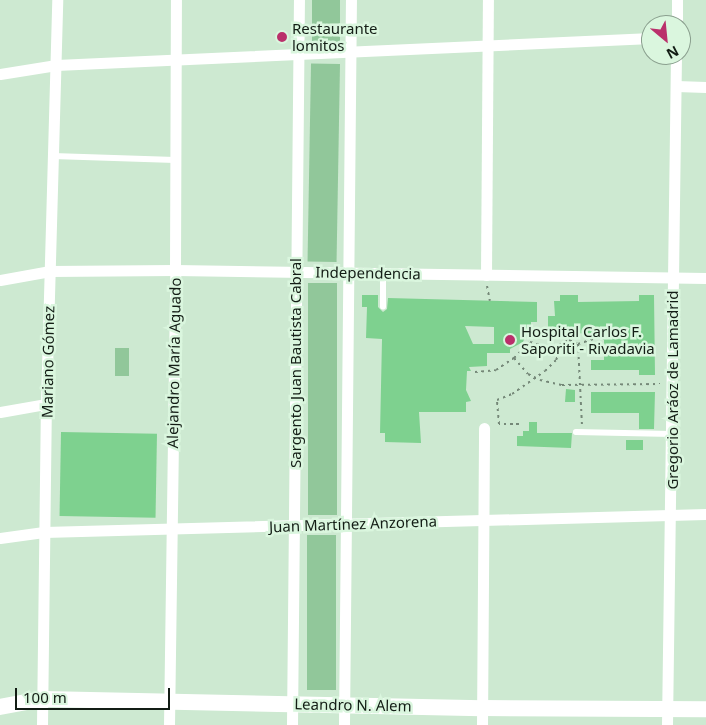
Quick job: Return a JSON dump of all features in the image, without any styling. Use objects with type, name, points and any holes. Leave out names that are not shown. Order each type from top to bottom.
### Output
[{"type":"street","name":"Mariano Gómez","points":[[42,725],[46,404],[57,0]]},
{"type":"street","name":"Alejandro María Aguado","points":[[169,725],[175,270],[176,0]]},
{"type":"street","name":"Sargento Juan Bautista Cabral","points":[[292,725],[299,0]]},
{"type":"street","points":[[344,725],[351,0]]},
{"type":"street","points":[[486,276],[488,0]]},
{"type":"street","points":[[677,0],[677,15]]},
{"type":"street","points":[[0,74],[56,65],[641,38]]},
{"type":"street","name":"Gregorio Aráoz de Lamadrid","points":[[668,717],[672,514],[676,65]]},
{"type":"street","points":[[676,86],[706,87]]},
{"type":"street","name":"Independencia","points":[[0,280],[50,271],[175,270],[706,278]]},
{"type":"street","points":[[0,412],[46,404]]},
{"type":"street","points":[[482,725],[484,428]]},
{"type":"street","name":"Juan Martínez Anzorena","points":[[0,538],[44,532],[706,514]]},
{"type":"street","name":"Leandro N. Alem","points":[[0,707],[43,699],[345,704],[482,708],[668,717],[706,709]]},
{"type":"lane","points":[[53,156],[175,160]]},
{"type":"lane","points":[[383,274],[383,307]]},
{"type":"lane","points":[[576,432],[672,434]]},
{"type":"path","points":[[486,276],[490,301]]},
{"type":"path","points":[[475,372],[496,370],[514,358],[530,342],[546,348],[553,348],[569,340],[578,344],[593,340]]},
{"type":"path","points":[[519,424],[499,424],[497,400],[512,394],[536,378],[556,360],[563,344]]},
{"type":"path","points":[[578,344],[583,432]]},
{"type":"path","points":[[514,358],[528,374],[562,385],[673,384]]},
{"type":"green space","points":[[312,0],[340,0],[340,44],[312,44]]},
{"type":"green space","points":[[311,63],[340,64],[337,262],[308,261]]},
{"type":"green space","points":[[308,283],[337,283],[337,515],[308,515]]},
{"type":"green space","points":[[115,348],[129,348],[129,376],[115,376]]},
{"type":"green space","points":[[307,535],[336,535],[336,690],[307,690]]},
{"type":"building","points":[[362,295],[378,295],[378,307],[383,312],[387,309],[388,298],[537,302],[537,322],[531,322],[531,332],[527,332],[523,342],[510,349],[510,353],[487,353],[487,366],[469,367],[471,371],[467,371],[466,390],[471,401],[466,402],[466,412],[419,412],[421,443],[385,442],[385,433],[380,433],[382,339],[366,338],[367,307],[362,307]],"holes":[[[465,326],[494,327],[494,344],[473,344]]]},
{"type":"building","points":[[560,295],[578,295],[578,302],[639,301],[639,295],[654,295],[655,375],[639,375],[639,370],[591,370],[591,360],[604,360],[604,340],[593,334],[574,333],[559,338],[558,333],[548,333],[548,316],[555,316],[554,301],[560,301]]},
{"type":"building","points":[[566,389],[575,390],[575,402],[565,402]]},
{"type":"building","points":[[591,392],[655,392],[654,429],[639,429],[639,413],[591,413]]},
{"type":"building","points":[[529,422],[537,422],[537,433],[572,433],[571,448],[517,446],[517,436],[523,436],[523,431],[529,431]]},
{"type":"building","points":[[61,432],[157,434],[156,518],[60,516]]},
{"type":"building","points":[[626,440],[643,440],[643,450],[626,450]]},
{"type":"place","name":"Restaurante lomitos","points":[[282,37]]},
{"type":"place","name":"Hospital Carlos F. Saporiti - Rivadavia","points":[[510,340]]}]
